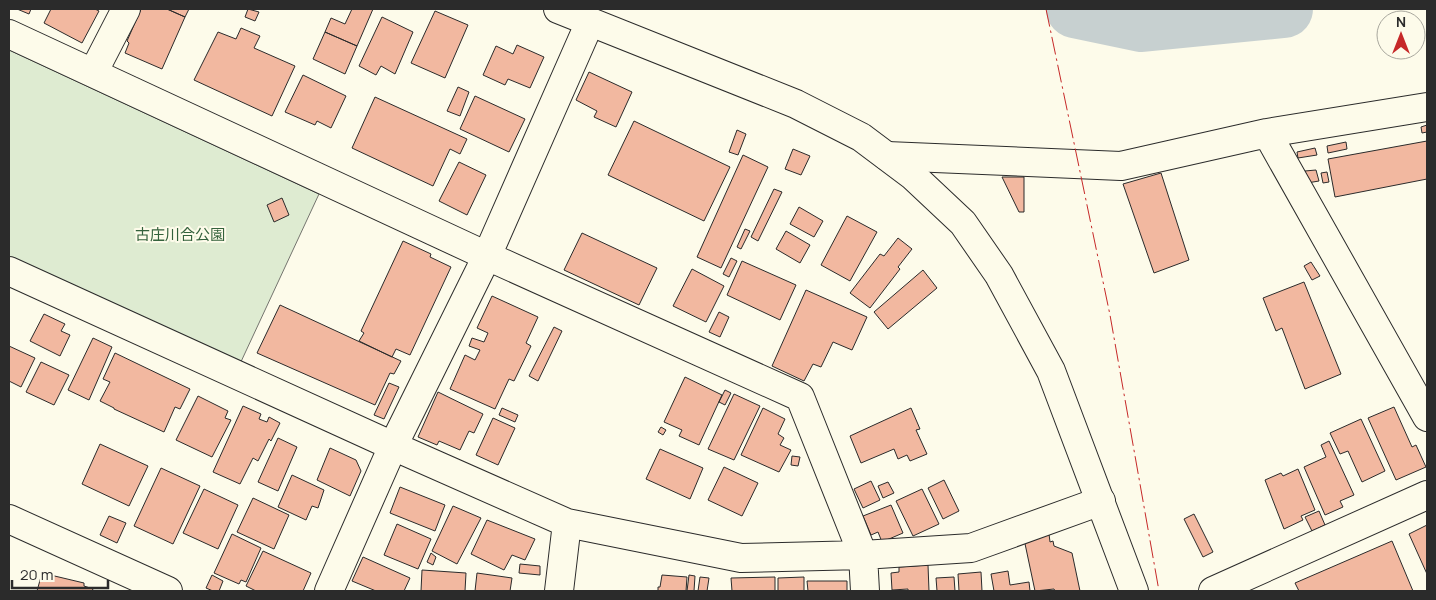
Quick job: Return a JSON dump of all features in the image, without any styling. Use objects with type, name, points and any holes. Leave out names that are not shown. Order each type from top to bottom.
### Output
[{"type":"street","points":[[93,73],[126,9]]},
{"type":"street","points":[[558,9],[796,104],[861,137],[913,176],[963,223],[999,275],[1051,371],[1134,591]]},
{"type":"street","points":[[329,591],[393,446],[487,256],[590,22]]},
{"type":"street","points":[[9,34],[487,256],[800,397],[864,554],[865,591]]},
{"type":"street","points":[[887,156],[1121,166],[1267,133],[1427,107]]},
{"type":"street","points":[[1267,133],[1427,417]]},
{"type":"street","points":[[9,271],[567,523],[741,558],[864,554],[971,548],[1101,501]]},
{"type":"street","points":[[1213,591],[1427,495]]},
{"type":"street","points":[[9,519],[168,591]]},
{"type":"street","points":[[559,591],[567,523]]},
{"type":"green space","name":"古庄川合公園","points":[[9,50],[319,194],[239,366],[9,259]]},
{"type":"building","points":[[17,9],[31,9],[29,14]]},
{"type":"building","points":[[51,9],[95,9],[99,11],[82,43],[44,23]]},
{"type":"building","points":[[141,9],[167,9],[185,17],[162,69],[125,53],[129,43],[127,41]]},
{"type":"building","points":[[167,9],[189,9],[185,17]]},
{"type":"building","points":[[248,9],[259,12],[255,21],[245,17]]},
{"type":"building","points":[[352,9],[373,9],[357,46],[325,32],[331,18],[345,24]]},
{"type":"building","points":[[435,11],[468,25],[445,78],[411,63]]},
{"type":"building","points":[[382,17],[413,32],[395,74],[381,66],[376,75],[359,66]]},
{"type":"building","points":[[241,28],[260,36],[254,48],[295,66],[272,116],[194,80],[218,32],[236,39]]},
{"type":"building","points":[[325,32],[357,46],[345,74],[313,59]]},
{"type":"building","points":[[517,45],[544,57],[530,88],[508,79],[505,85],[483,75],[496,46],[513,54]]},
{"type":"building","points":[[589,72],[632,92],[616,127],[594,117],[597,111],[576,100]]},
{"type":"building","points":[[303,75],[346,96],[331,128],[317,121],[315,125],[285,112]]},
{"type":"building","points":[[458,87],[469,92],[460,116],[447,111]]},
{"type":"building","points":[[475,96],[525,119],[509,152],[460,129]]},
{"type":"building","points":[[375,97],[467,139],[460,154],[450,149],[433,186],[352,148]]},
{"type":"building","points":[[634,121],[730,167],[704,221],[608,175]]},
{"type":"building","points":[[1427,125],[1427,132],[1422,133],[1421,127]]},
{"type":"building","points":[[737,130],[746,134],[738,155],[729,152]]},
{"type":"building","points":[[1427,141],[1427,179],[1335,197],[1328,159]]},
{"type":"building","points":[[1346,142],[1347,149],[1328,153],[1327,146]]},
{"type":"building","points":[[1315,148],[1317,155],[1298,158],[1297,152]]},
{"type":"building","points":[[793,149],[810,156],[801,175],[785,169]]},
{"type":"building","points":[[743,155],[768,167],[721,268],[697,257]]},
{"type":"building","points":[[459,162],[486,175],[467,215],[439,201]]},
{"type":"building","points":[[1316,170],[1319,181],[1307,183],[1305,171]]},
{"type":"building","points":[[1327,172],[1329,182],[1323,183],[1321,173]]},
{"type":"building","points":[[1161,173],[1189,260],[1154,273],[1123,184]]},
{"type":"building","points":[[1002,177],[1024,177],[1024,212],[1019,212]]},
{"type":"building","points":[[774,189],[782,192],[758,241],[751,237]]},
{"type":"building","points":[[282,198],[289,215],[274,222],[267,205]]},
{"type":"building","points":[[799,207],[823,221],[814,237],[790,224]]},
{"type":"building","points":[[847,216],[877,232],[850,281],[821,265]]},
{"type":"building","points":[[745,229],[750,231],[741,249],[737,247]]},
{"type":"building","points":[[786,231],[810,245],[800,263],[776,249]]},
{"type":"building","points":[[582,233],[657,268],[639,305],[564,270]]},
{"type":"building","points":[[898,238],[912,249],[898,267],[900,269],[870,308],[850,293],[880,254],[884,256]]},
{"type":"building","points":[[403,241],[431,254],[430,257],[451,267],[410,355],[396,349],[392,357],[359,341],[364,333],[361,331]]},
{"type":"building","points":[[731,258],[737,261],[729,277],[723,274]]},
{"type":"building","points":[[742,261],[796,285],[780,320],[727,295]]},
{"type":"building","points":[[1311,262],[1320,276],[1312,280],[1304,266]]},
{"type":"building","points":[[692,269],[724,286],[706,322],[673,306]]},
{"type":"building","points":[[923,270],[937,288],[888,329],[874,312]]},
{"type":"building","points":[[1304,282],[1341,374],[1305,389],[1282,328],[1276,331],[1263,298]]},
{"type":"building","points":[[806,290],[867,317],[852,350],[833,342],[821,367],[813,364],[804,381],[772,366]]},
{"type":"building","points":[[492,296],[538,317],[526,343],[531,346],[514,381],[509,379],[495,409],[450,389],[465,355],[475,360],[480,350],[469,346],[472,338],[484,342],[488,333],[477,328]]},
{"type":"building","points":[[280,305],[401,361],[394,374],[390,373],[375,405],[257,353]]},
{"type":"building","points":[[719,312],[729,317],[720,337],[709,332]]},
{"type":"building","points":[[44,314],[65,324],[61,331],[70,335],[60,356],[30,341]]},
{"type":"building","points":[[554,327],[562,331],[538,381],[529,376]]},
{"type":"building","points":[[93,338],[112,347],[89,400],[68,390]]},
{"type":"building","points":[[9,346],[35,358],[21,387],[9,381]]},
{"type":"building","points":[[115,353],[190,389],[180,409],[175,407],[164,432],[100,401],[110,382],[103,379]]},
{"type":"building","points":[[41,362],[69,375],[54,405],[26,392]]},
{"type":"building","points":[[685,377],[722,395],[699,445],[679,436],[682,430],[664,422]]},
{"type":"building","points":[[389,383],[399,387],[384,419],[374,415]]},
{"type":"building","points":[[725,390],[731,393],[725,405],[719,402]]},
{"type":"building","points":[[438,392],[483,414],[474,433],[469,431],[460,450],[439,441],[437,445],[418,437]]},
{"type":"building","points":[[734,394],[760,406],[734,460],[708,449]]},
{"type":"building","points":[[198,396],[228,411],[225,418],[231,420],[212,457],[176,440]]},
{"type":"building","points":[[243,406],[261,414],[259,419],[267,422],[269,417],[280,423],[271,441],[269,439],[258,461],[253,458],[240,484],[213,472]]},
{"type":"building","points":[[1394,407],[1412,447],[1416,445],[1426,467],[1396,480],[1368,418]]},
{"type":"building","points":[[502,408],[518,415],[515,422],[499,415]]},
{"type":"building","points":[[763,408],[785,419],[778,434],[784,438],[780,445],[791,450],[779,472],[741,455]]},
{"type":"building","points":[[911,408],[920,429],[916,430],[927,454],[910,461],[907,455],[898,459],[894,449],[861,463],[850,436]]},
{"type":"building","points":[[493,418],[515,428],[498,465],[476,455]]},
{"type":"building","points":[[1361,419],[1385,471],[1362,482],[1348,451],[1340,454],[1330,433]]},
{"type":"building","points":[[661,427],[666,430],[663,435],[658,432]]},
{"type":"building","points":[[278,438],[297,447],[278,491],[258,482]]},
{"type":"building","points":[[1329,441],[1354,495],[1340,501],[1343,507],[1325,515],[1304,467],[1326,457],[1321,445]]},
{"type":"building","points":[[100,444],[148,466],[129,506],[82,484]]},
{"type":"building","points":[[330,448],[356,460],[361,471],[350,496],[317,480]]},
{"type":"building","points":[[660,449],[703,468],[690,499],[646,479]]},
{"type":"building","points":[[792,456],[800,457],[798,466],[791,465]]},
{"type":"building","points":[[724,467],[758,483],[742,516],[708,500]]},
{"type":"building","points":[[161,468],[200,486],[173,544],[134,526]]},
{"type":"building","points":[[1298,469],[1315,510],[1301,516],[1303,520],[1284,529],[1265,480],[1281,473],[1283,476]]},
{"type":"building","points":[[292,475],[324,490],[318,508],[312,506],[306,520],[278,507]]},
{"type":"building","points":[[944,480],[959,511],[943,519],[928,488]]},
{"type":"building","points":[[871,481],[880,500],[863,508],[854,489]]},
{"type":"building","points":[[888,482],[894,493],[883,498],[878,486]]},
{"type":"building","points":[[400,487],[445,505],[435,531],[390,513]]},
{"type":"building","points":[[204,489],[238,505],[218,549],[183,533]]},
{"type":"building","points":[[922,489],[939,524],[913,536],[896,501]]},
{"type":"building","points":[[253,498],[289,515],[274,549],[237,532]]},
{"type":"building","points":[[891,505],[903,533],[882,542],[878,532],[871,535],[863,516]]},
{"type":"building","points":[[453,506],[481,518],[457,564],[432,551]]},
{"type":"building","points":[[1319,511],[1325,525],[1312,531],[1305,517]]},
{"type":"building","points":[[1194,514],[1213,552],[1203,557],[1184,519]]},
{"type":"building","points":[[109,516],[126,523],[117,543],[100,535]]},
{"type":"building","points":[[487,520],[535,539],[525,560],[512,555],[504,570],[471,554]]},
{"type":"building","points":[[397,524],[431,539],[418,569],[384,555]]},
{"type":"building","points":[[1427,525],[1427,574],[1409,534]]},
{"type":"building","points":[[232,534],[261,548],[246,582],[241,580],[239,584],[214,573]]},
{"type":"building","points":[[1049,534],[1050,542],[1053,541],[1054,546],[1072,553],[1080,591],[1055,591],[1054,589],[1035,591],[1024,539]]},
{"type":"building","points":[[1392,541],[1413,591],[1299,591],[1295,583]]},
{"type":"building","points":[[263,551],[311,573],[303,591],[256,591],[246,586]]},
{"type":"building","points":[[431,553],[436,557],[433,565],[427,562]]},
{"type":"building","points":[[363,557],[410,578],[404,591],[376,591],[352,581]]},
{"type":"building","points":[[520,564],[540,566],[540,575],[519,573]]},
{"type":"building","points":[[928,565],[929,591],[892,590],[891,573],[899,572],[899,567]]},
{"type":"building","points":[[422,570],[466,573],[465,591],[421,591]]},
{"type":"building","points":[[1008,571],[1010,585],[1029,582],[1030,591],[994,591],[991,574]]},
{"type":"building","points":[[981,572],[982,591],[959,591],[958,574]]},
{"type":"building","points":[[42,573],[84,583],[84,586],[93,589],[92,591],[37,591]]},
{"type":"building","points":[[477,573],[512,578],[510,591],[475,591]]},
{"type":"building","points":[[212,575],[223,581],[219,591],[206,588]]},
{"type":"building","points":[[662,575],[687,577],[686,591],[658,591]]},
{"type":"building","points":[[689,575],[695,576],[694,591],[687,591]]},
{"type":"building","points":[[700,577],[709,578],[707,591],[698,591]]},
{"type":"building","points":[[775,577],[775,591],[732,591],[731,578]]},
{"type":"building","points":[[804,577],[804,591],[778,591],[778,578]]},
{"type":"building","points":[[954,577],[955,591],[937,591],[936,578]]},
{"type":"building","points":[[807,581],[847,581],[847,591],[808,591]]},
{"type":"waterway","points":[[1075,9],[1142,23],[1284,9]]},
{"type":"power","points":[[1046,9],[1110,315],[1159,591]]}]
